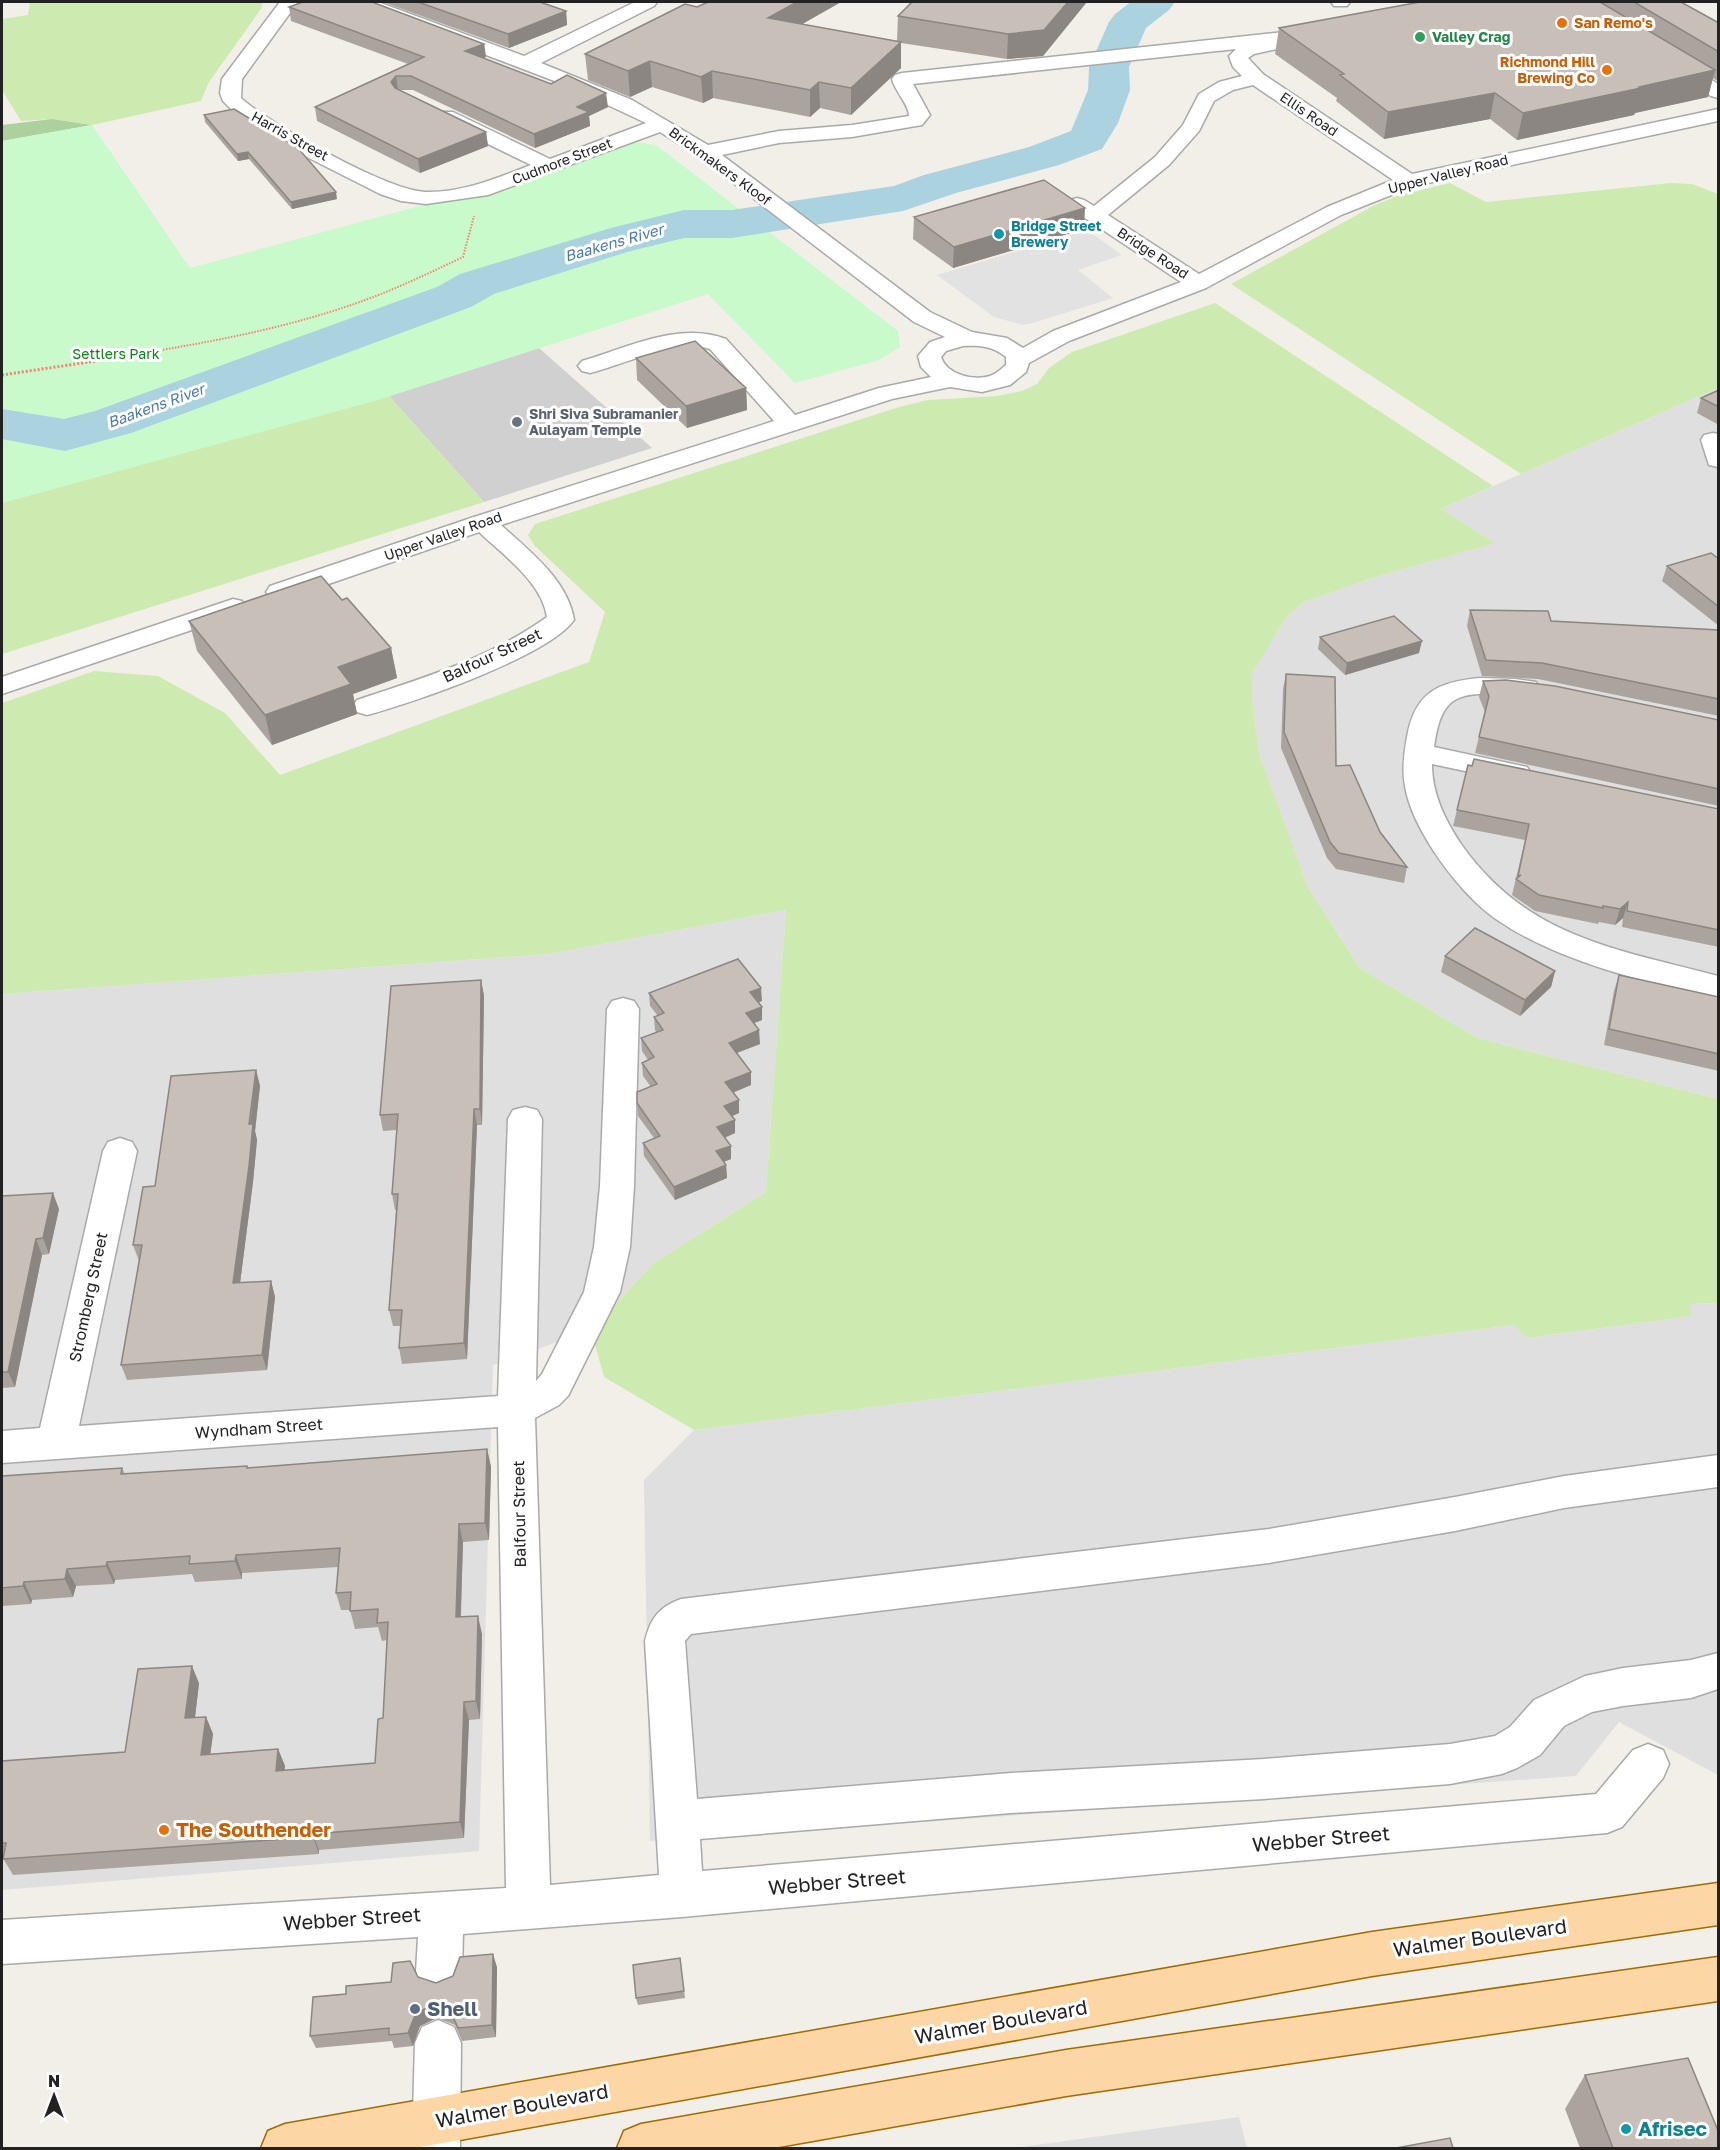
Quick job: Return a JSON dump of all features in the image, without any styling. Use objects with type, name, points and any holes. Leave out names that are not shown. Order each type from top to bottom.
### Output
[{"type":"main road","name":"Walmer Boulevard","points":[[285,2148],[436,2135],[1372,1954],[1719,1904]]},
{"type":"main road","points":[[641,2148],[1066,2073],[1719,1979]]},
{"type":"street","name":"Harris Street","points":[[289,2],[232,79],[229,91],[232,100],[257,121],[394,193],[426,198],[460,195]]},
{"type":"street","name":"Brickmakers Kloof","points":[[363,2],[525,63],[625,104],[662,124],[705,152],[922,317],[969,339]]},
{"type":"street","points":[[525,63],[648,2]]},
{"type":"street","name":"Ellis Road","points":[[705,152],[779,137],[862,130],[915,121],[920,115],[918,108],[904,90],[902,79],[1337,32],[1261,46],[1238,56],[1240,63],[1256,78],[1408,181]]},
{"type":"street","points":[[1659,56],[1719,92]]},
{"type":"street","name":"Bridge Road","points":[[1198,283],[1086,210],[1162,161],[1192,127],[1206,98],[1226,86],[1256,78]]},
{"type":"street","points":[[425,106],[549,166]]},
{"type":"street","name":"Upper Valley Road","points":[[2,686],[483,522],[887,393],[939,366],[964,383],[992,382],[1013,373],[1018,367],[1019,359],[1062,336],[1198,283],[1334,211],[1408,181],[1719,115]]},
{"type":"street","name":"Cudmore Street","points":[[460,195],[495,187],[662,124]]},
{"type":"street","name":"Brickmakers Kloof","points":[[922,317],[939,366]]},
{"type":"street","name":"Upper Valley Road","points":[[969,339],[1002,344],[1062,336]]},
{"type":"street","points":[[590,366],[681,339],[710,340],[718,344],[790,424]]},
{"type":"street","points":[[939,366],[954,341],[969,339]]},
{"type":"street","points":[[1002,344],[1013,351],[1019,359]]},
{"type":"street","name":"Balfour Street","points":[[367,706],[473,668],[536,637],[561,620],[562,612],[546,586],[483,522]]},
{"type":"street","points":[[1550,692],[1509,686],[1478,686],[1453,691],[1437,699],[1427,711],[1417,752],[1421,795],[1447,847],[1480,889],[1503,910],[1537,932],[1566,945],[1719,987]]},
{"type":"street","points":[[1417,752],[1545,779]]},
{"type":"street","points":[[516,1410],[546,1394],[555,1385],[602,1292],[612,1247],[617,1186],[623,1009]]},
{"type":"street","name":"Balfour Street","points":[[525,1119],[516,1410],[529,1908]]},
{"type":"street","name":"Stromberg Street","points":[[57,1443],[120,1151]]},
{"type":"street","name":"Wyndham Street","points":[[2,1447],[516,1410]]},
{"type":"street","points":[[682,1896],[665,1641],[668,1629],[681,1617],[1269,1546],[1455,1514],[1564,1492],[1719,1471]]},
{"type":"street","points":[[677,1821],[1011,1793],[1264,1779],[1450,1764],[1502,1754],[1525,1741],[1549,1713],[1585,1695],[1623,1687],[1691,1680],[1719,1671]]},
{"type":"street","name":"Webber Street","points":[[2,1942],[682,1896],[1607,1814],[1648,1764]]},
{"type":"street","points":[[439,1972],[441,1913]]},
{"type":"street","points":[[436,2135],[438,2043]]},
{"type":"path","points":[[2,375],[184,346],[297,323],[387,292],[437,271],[463,256],[472,219],[495,187]]},
{"type":"shaded area","points":[[1087,230],[1122,255],[1078,270],[1113,298],[1033,323],[1023,325],[994,317],[937,275]]},
{"type":"shaded area","name":"Shri Siva Subramanier Aulayam Temple","points":[[539,348],[652,448],[484,502],[389,396]]},
{"type":"shaded area","points":[[1718,388],[1718,1099],[1477,1038],[1360,968],[1307,886],[1285,827],[1259,753],[1251,674],[1286,617],[1304,602],[1376,577],[1494,543],[1441,509]]},
{"type":"shaded area","points":[[786,910],[766,1192],[654,1263],[591,1330],[493,1365],[479,1851],[2,1890],[2,994],[549,954]]},
{"type":"shaded area","points":[[1718,1303],[1718,1775],[1619,1722],[1576,1776],[650,1841],[644,1480],[694,1430],[1515,1325],[1528,1338],[1690,1316],[1689,1304]]},
{"type":"shaded area","points":[[1239,2117],[1247,2148],[1015,2148]]},
{"type":"green space","points":[[30,2],[263,2],[261,9],[209,82],[201,101],[92,125],[52,119],[21,121],[2,90],[2,19],[28,15]]},
{"type":"green space","points":[[52,119],[92,125],[2,141],[2,125]]},
{"type":"green space","name":"Settlers Park","points":[[92,125],[190,268],[460,195],[618,140],[656,145],[898,331],[900,347],[879,360],[795,383],[708,294],[378,400],[2,503],[2,141]]},
{"type":"green space","points":[[1450,183],[1486,202],[1671,183],[1692,184],[1718,194],[1718,388],[1521,474],[1231,284],[1375,205],[1397,196]]},
{"type":"green space","points":[[1215,303],[1493,486],[1441,509],[1495,543],[1376,577],[1304,602],[1286,617],[1252,674],[1252,701],[1259,753],[1307,886],[1360,968],[1477,1038],[1718,1099],[1718,1303],[1690,1304],[1691,1316],[1527,1338],[1514,1325],[694,1430],[604,1377],[591,1330],[654,1263],[766,1192],[786,910],[549,954],[2,994],[2,703],[94,671],[158,676],[225,713],[280,775],[589,662],[605,612],[534,545],[528,535],[535,524],[899,407],[928,400],[997,396],[1022,391],[1037,384],[1049,368],[1072,352]]},
{"type":"green space","points":[[389,396],[484,502],[2,654],[2,503]]},
{"type":"building","points":[[303,2],[372,2],[484,44],[465,51],[551,84],[567,75],[606,93],[577,107],[589,112],[534,134],[411,76],[396,76],[391,82],[395,88],[486,132],[418,159],[315,107],[424,57],[289,7]]},
{"type":"building","points":[[418,2],[540,2],[566,11],[508,34]]},
{"type":"building","points":[[708,2],[797,2],[768,18],[901,42],[851,88],[819,82],[810,90],[712,71],[701,77],[650,61],[628,71],[585,54],[685,4],[697,7]]},
{"type":"building","points":[[912,2],[1068,2],[1044,30],[1008,34],[898,16]]},
{"type":"building","points":[[1420,2],[1600,2],[1715,70],[1523,113],[1495,93],[1388,112],[1340,75],[1344,74],[1279,28]]},
{"type":"building","points":[[1634,2],[1681,2],[1719,23],[1719,52]]},
{"type":"building","points":[[234,109],[298,148],[336,192],[291,202],[248,152],[237,154],[204,115]]},
{"type":"building","points":[[1044,180],[1085,208],[954,247],[914,217]]},
{"type":"building","points":[[695,341],[746,388],[686,406],[636,358]]},
{"type":"building","points":[[1719,390],[1719,407],[1701,398]]},
{"type":"building","points":[[1711,553],[1719,559],[1719,607],[1667,566]]},
{"type":"building","points":[[321,576],[342,600],[347,598],[391,648],[338,667],[351,684],[265,715],[189,621]]},
{"type":"building","points":[[1470,610],[1548,611],[1551,621],[1719,630],[1719,699],[1542,663],[1486,660]]},
{"type":"building","points":[[1394,616],[1422,641],[1347,663],[1320,637]]},
{"type":"building","points":[[1286,674],[1335,677],[1336,766],[1350,765],[1380,832],[1407,867],[1339,853],[1330,842],[1284,732]]},
{"type":"building","points":[[1506,680],[1555,686],[1719,720],[1719,789],[1479,737],[1489,696],[1483,681]]},
{"type":"building","points":[[1474,759],[1719,809],[1719,930],[1627,911],[1628,902],[1620,909],[1603,906],[1603,908],[1539,895],[1516,879],[1521,875],[1518,876],[1529,824],[1457,810],[1468,765],[1472,766]]},
{"type":"building","points":[[1475,928],[1555,971],[1525,1000],[1445,956]]},
{"type":"building","points":[[738,959],[761,988],[750,992],[762,1007],[746,1013],[759,1030],[729,1043],[751,1072],[725,1082],[739,1100],[724,1106],[735,1120],[717,1127],[731,1146],[716,1151],[726,1165],[674,1187],[643,1143],[660,1136],[637,1103],[637,1092],[657,1084],[642,1063],[654,1057],[641,1038],[663,1030],[654,1017],[664,1013],[649,993]]},
{"type":"building","points":[[1619,975],[1719,997],[1719,1054],[1609,1029]]},
{"type":"building","points":[[481,980],[480,1109],[474,1109],[464,1343],[399,1348],[402,1310],[389,1310],[398,1194],[392,1194],[398,1114],[380,1115],[391,986]]},
{"type":"building","points":[[256,1070],[249,1124],[253,1124],[249,1166],[233,1283],[271,1281],[262,1355],[121,1365],[142,1245],[133,1245],[143,1187],[155,1186],[171,1076]]},
{"type":"building","points":[[53,1193],[43,1238],[36,1239],[8,1372],[2,1372],[2,1196]]},
{"type":"building","points":[[487,1449],[485,1523],[459,1524],[456,1617],[478,1616],[476,1701],[464,1702],[460,1822],[313,1834],[313,1837],[3,1859],[6,1843],[2,1843],[2,1761],[125,1752],[138,1669],[192,1666],[185,1718],[206,1717],[201,1755],[278,1749],[276,1771],[375,1763],[378,1719],[383,1718],[388,1622],[377,1623],[378,1609],[350,1611],[351,1592],[336,1593],[340,1548],[236,1555],[235,1561],[189,1564],[190,1556],[107,1562],[106,1566],[67,1569],[65,1579],[24,1582],[23,1586],[2,1588],[2,1476],[122,1468],[121,1474],[247,1466],[247,1468]]},
{"type":"building","name":"Shell","points":[[493,1954],[492,2025],[458,2028],[451,2012],[433,2005],[416,2013],[408,2033],[389,2035],[389,2028],[310,2036],[313,1997],[346,1994],[346,1986],[391,1982],[393,1963],[410,1961],[418,1977],[436,1983],[453,1976],[460,1957]]},
{"type":"building","points":[[680,1958],[684,1991],[636,1998],[633,1965]]},
{"type":"building","points":[[1688,2058],[1719,2133],[1719,2148],[1613,2148],[1585,2075]]},
{"type":"building","points":[[1450,2138],[1453,2148],[1396,2148]]},
{"type":"waterway","name":"Baakens River","points":[[2,424],[65,435],[113,422],[454,297],[477,284],[611,242],[684,224],[732,224],[903,198],[940,184],[1044,156],[1087,140],[1097,123],[1109,90],[1109,67],[1129,22],[1155,2]]},
{"type":"place","name":"San Remo's","points":[[1562,23]]},
{"type":"place","name":"Valley Crag","points":[[1420,37]]},
{"type":"place","name":"Richmond Hill Brewing Co","points":[[1607,70]]},
{"type":"place","name":"Bridge Street Brewery","points":[[999,234]]},
{"type":"place","name":"Shri Siva Subramanier Aulayam Temple","points":[[517,422]]},
{"type":"place","name":"The Southender","points":[[164,1830]]},
{"type":"place","name":"Shell","points":[[415,2009]]},
{"type":"place","name":"Afrisec","points":[[1626,2129]]}]
